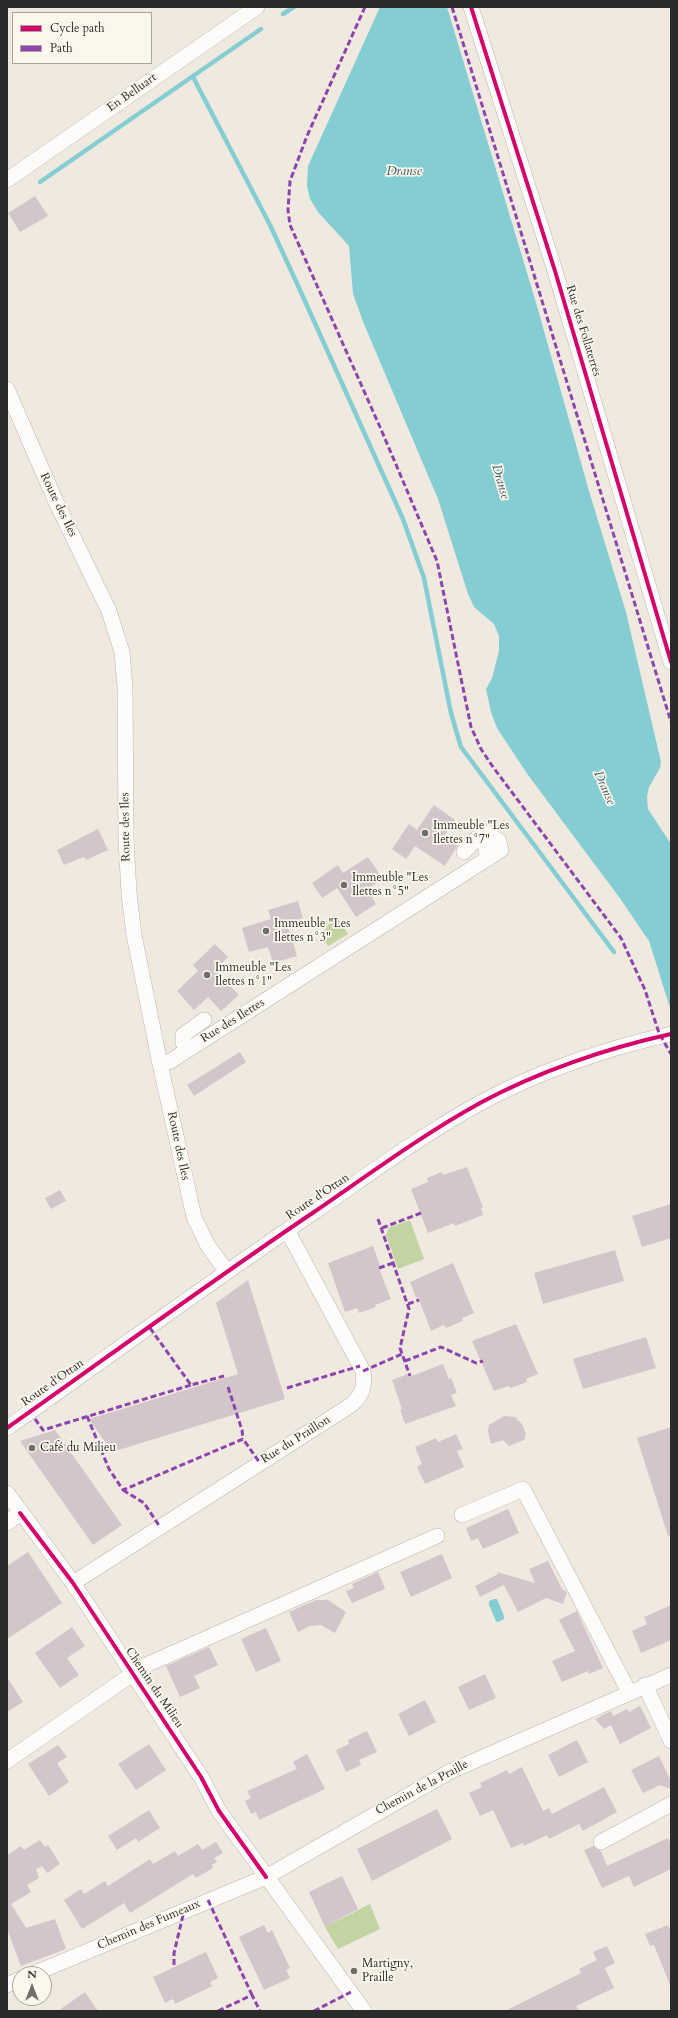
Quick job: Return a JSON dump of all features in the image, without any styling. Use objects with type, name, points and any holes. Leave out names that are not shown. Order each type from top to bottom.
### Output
[{"type":"street","name":"En Belluart","points":[[7,180],[257,7]]},
{"type":"street","name":"Rue des Follaterres","points":[[471,7],[555,271],[671,662]]},
{"type":"street","name":"Route des Iles","points":[[7,389],[56,502],[109,611],[122,652],[124,673],[126,839],[129,893],[136,945],[160,1064],[194,1217],[208,1246],[227,1272]]},
{"type":"street","name":"Rue des Ilettes","points":[[160,1064],[169,1062],[488,859],[485,844],[501,850],[499,841],[486,833],[477,838],[464,852]]},
{"type":"street","points":[[188,1050],[183,1043],[183,1035],[204,1020]]},
{"type":"street","name":"Route d'Ottan","points":[[7,1428],[287,1230],[429,1135],[481,1103],[543,1074],[583,1059],[670,1035]]},
{"type":"street","name":"Rue du Praillon","points":[[73,1583],[351,1405],[362,1393],[364,1386],[363,1371],[287,1230]]},
{"type":"street","points":[[462,1515],[523,1489],[629,1692]]},
{"type":"street","name":"Chemin du Milieu","points":[[7,1493],[20,1513],[73,1583],[201,1777],[219,1811],[364,2011]]},
{"type":"street","points":[[7,1523],[20,1513]]},
{"type":"street","name":"Chemin du Milieu","points":[[7,1761],[144,1666],[437,1536]]},
{"type":"street","name":"Chemin de la Praille","points":[[266,1876],[449,1772],[671,1674]]},
{"type":"street","points":[[645,1686],[671,1741]]},
{"type":"street","points":[[601,1842],[671,1804]]},
{"type":"street","name":"Chemin des Fumeaux","points":[[52,1966],[266,1876]]},
{"type":"green space","points":[[335,915],[348,934],[328,946],[321,936]]},
{"type":"green space","points":[[410,1220],[424,1259],[398,1269],[386,1235],[389,1228]]},
{"type":"green space","points":[[370,1904],[380,1929],[338,1949],[325,1927]]},
{"type":"water","name":"Dranse","points":[[380,7],[447,7],[537,306],[589,491],[626,612],[661,762],[660,768],[649,787],[647,797],[648,809],[671,844],[671,1011],[649,941],[619,897],[528,775],[497,728],[491,712],[486,689],[492,678],[499,651],[499,636],[494,624],[474,607],[468,594],[438,499],[364,324],[353,294],[349,246],[318,212],[310,199],[307,186],[308,166]]},
{"type":"water","points":[[497,1599],[504,1616],[504,1619],[498,1622],[496,1621],[489,1605],[489,1601]]},
{"type":"building","points":[[35,196],[48,216],[20,232],[8,213]]},
{"type":"building","name":"Immeuble \"Les Ilettes n°7\"","points":[[434,805],[455,820],[444,836],[458,845],[445,866],[415,846],[406,859],[392,849],[409,824],[417,830]]},
{"type":"building","points":[[98,829],[108,850],[86,860],[84,857],[64,865],[57,850]]},
{"type":"building","name":"Immeuble \"Les Ilettes n°5\"","points":[[368,857],[383,879],[367,889],[376,904],[356,917],[337,888],[322,898],[312,883],[338,865],[343,873]]},
{"type":"building","name":"Immeuble \"Les Ilettes n°3\"","points":[[298,901],[303,918],[287,923],[297,956],[273,963],[268,947],[249,952],[242,928],[271,919],[268,910]]},
{"type":"building","name":"Immeuble \"Les Ilettes n°1\"","points":[[215,944],[228,957],[215,970],[239,995],[221,1011],[208,997],[194,1010],[177,991],[198,971],[193,965]]},
{"type":"building","points":[[240,1052],[246,1062],[194,1096],[187,1085]]},
{"type":"building","points":[[467,1167],[483,1207],[481,1208],[483,1215],[455,1226],[454,1223],[428,1233],[411,1189],[428,1182],[427,1178],[442,1172],[443,1175]]},
{"type":"building","points":[[60,1190],[66,1201],[51,1209],[45,1198]]},
{"type":"building","points":[[671,1204],[671,1238],[642,1247],[632,1216]]},
{"type":"building","points":[[373,1246],[380,1265],[378,1266],[391,1299],[375,1305],[376,1307],[359,1313],[357,1308],[345,1312],[328,1263]]},
{"type":"building","points":[[615,1250],[624,1281],[543,1304],[534,1273]]},
{"type":"building","points":[[453,1263],[474,1313],[462,1318],[463,1321],[446,1328],[444,1325],[431,1331],[418,1297],[416,1298],[410,1282]]},
{"type":"building","points":[[248,1280],[285,1399],[112,1452],[89,1419],[238,1374],[216,1303]]},
{"type":"building","points":[[516,1324],[538,1374],[526,1379],[527,1382],[511,1388],[508,1386],[494,1391],[472,1341]]},
{"type":"building","points":[[646,1337],[656,1368],[583,1389],[573,1359]]},
{"type":"building","points":[[443,1364],[457,1393],[451,1395],[456,1406],[405,1424],[400,1409],[402,1409],[392,1380],[408,1374],[409,1377]]},
{"type":"building","points":[[504,1416],[515,1417],[522,1424],[526,1434],[524,1440],[509,1446],[503,1440],[491,1444],[488,1431],[489,1425]]},
{"type":"building","points":[[671,1427],[671,1535],[668,1536],[637,1438]]},
{"type":"building","points":[[55,1430],[122,1525],[93,1545],[20,1441]]},
{"type":"building","points":[[456,1434],[463,1449],[457,1451],[464,1467],[425,1484],[417,1467],[422,1464],[415,1447],[436,1438],[438,1442]]},
{"type":"building","points":[[508,1509],[519,1533],[483,1549],[478,1538],[471,1541],[466,1528]]},
{"type":"building","points":[[28,1552],[62,1603],[7,1639],[7,1566]]},
{"type":"building","points":[[442,1554],[452,1578],[411,1597],[400,1572]]},
{"type":"building","points":[[548,1561],[562,1589],[567,1592],[563,1604],[546,1598],[518,1612],[504,1585],[480,1597],[475,1586],[498,1574],[497,1572],[535,1583],[529,1569]]},
{"type":"building","points":[[378,1572],[385,1589],[352,1603],[346,1591],[354,1588],[352,1584]]},
{"type":"building","points":[[316,1600],[328,1600],[346,1612],[335,1633],[321,1625],[310,1626],[298,1632],[289,1612]]},
{"type":"building","points":[[671,1605],[671,1640],[641,1653],[632,1631],[647,1624],[644,1617]]},
{"type":"building","points":[[577,1611],[603,1668],[589,1674],[588,1671],[562,1682],[552,1661],[575,1651],[559,1620]]},
{"type":"building","points":[[72,1627],[85,1646],[67,1658],[79,1675],[60,1688],[35,1653]]},
{"type":"building","points":[[266,1628],[281,1661],[256,1672],[241,1639]]},
{"type":"building","points":[[209,1647],[218,1665],[194,1676],[200,1688],[180,1697],[166,1666]]},
{"type":"building","points":[[485,1674],[496,1698],[469,1710],[458,1687]]},
{"type":"building","points":[[7,1677],[23,1702],[7,1712]]},
{"type":"building","points":[[425,1700],[436,1722],[409,1736],[398,1714]]},
{"type":"building","points":[[640,1706],[651,1728],[620,1744],[611,1725],[604,1729],[595,1719],[611,1711],[613,1716],[627,1709],[629,1712]]},
{"type":"building","points":[[367,1731],[377,1752],[359,1760],[361,1765],[346,1772],[336,1750],[349,1744],[348,1740]]},
{"type":"building","points":[[577,1740],[588,1762],[559,1777],[548,1755]]},
{"type":"building","points":[[149,1744],[166,1770],[136,1790],[118,1764]]},
{"type":"building","points":[[58,1745],[67,1757],[57,1763],[69,1782],[49,1796],[28,1764]]},
{"type":"building","points":[[307,1754],[325,1789],[259,1820],[256,1812],[251,1814],[245,1801],[251,1798],[247,1791],[297,1769],[293,1762]]},
{"type":"building","points":[[659,1756],[671,1781],[671,1789],[660,1785],[643,1793],[631,1770]]},
{"type":"building","points":[[522,1767],[543,1811],[549,1808],[552,1814],[604,1787],[617,1812],[583,1831],[579,1824],[549,1839],[547,1835],[524,1846],[523,1843],[511,1848],[493,1810],[480,1816],[469,1793],[482,1787],[480,1783],[507,1770],[509,1774]]},
{"type":"building","points":[[437,1809],[452,1839],[372,1881],[357,1849]]},
{"type":"building","points":[[149,1810],[160,1828],[138,1842],[136,1838],[117,1850],[108,1836]]},
{"type":"building","points":[[668,1838],[671,1845],[671,1869],[634,1887],[629,1876],[602,1888],[584,1850],[593,1846],[601,1851],[607,1866]]},
{"type":"building","points":[[40,1840],[45,1847],[48,1845],[60,1864],[47,1873],[42,1866],[36,1869],[39,1878],[27,1885],[31,1892],[11,1904],[26,1928],[55,1919],[66,1949],[21,1966],[7,1929],[7,1855],[21,1846],[24,1850]]},
{"type":"building","points":[[216,1842],[223,1853],[214,1858],[217,1862],[212,1865],[213,1868],[196,1878],[193,1874],[130,1913],[124,1903],[82,1929],[64,1900],[81,1889],[84,1894],[105,1881],[108,1886],[150,1859],[153,1864],[175,1851],[178,1856],[198,1844],[202,1850]]},
{"type":"building","points":[[342,1876],[358,1909],[325,1927],[309,1892]]},
{"type":"building","points":[[264,1925],[268,1933],[272,1930],[290,1968],[286,1970],[290,1978],[264,1990],[239,1937]]},
{"type":"building","points":[[668,1925],[671,1933],[670,1985],[654,1945],[650,1946],[645,1934]]},
{"type":"building","points":[[607,1946],[615,1963],[605,1968],[614,1988],[576,2006],[579,2011],[505,2011],[581,1973],[579,1969],[597,1960],[593,1952]]},
{"type":"building","points":[[206,1952],[218,1978],[210,1982],[212,1986],[175,2004],[173,1999],[165,2003],[153,1977]]},
{"type":"building","points":[[85,1992],[98,2011],[58,2011]]},
{"type":"waterway","points":[[283,14],[294,7]]},
{"type":"waterway","points":[[40,182],[261,29]]},
{"type":"waterway","points":[[193,77],[270,225],[403,519],[424,578],[451,713],[461,747],[614,952]]},
{"type":"marked path","points":[[365,7],[307,136],[290,181],[288,210],[290,225],[380,427],[437,561],[471,727],[481,749],[621,938],[645,990],[659,1033],[671,1054]]},
{"type":"marked path","points":[[452,7],[671,722]]},
{"type":"marked path","points":[[382,1228],[421,1213]]},
{"type":"marked path","points":[[378,1219],[409,1309],[400,1348],[410,1376]]},
{"type":"marked path","points":[[379,1268],[396,1262]]},
{"type":"marked path","points":[[408,1304],[419,1300]]},
{"type":"marked path","points":[[150,1328],[191,1385],[224,1376]]},
{"type":"marked path","points":[[405,1361],[441,1347],[476,1363],[483,1361]]},
{"type":"marked path","points":[[363,1371],[402,1354]]},
{"type":"marked path","points":[[287,1388],[360,1366]]},
{"type":"marked path","points":[[35,1419],[43,1430],[191,1385]]},
{"type":"marked path","points":[[228,1387],[242,1430],[243,1439]]},
{"type":"marked path","points":[[87,1416],[109,1469],[123,1490],[243,1439],[260,1463]]},
{"type":"marked path","points":[[123,1490],[144,1503],[160,1527]]},
{"type":"marked path","points":[[208,1900],[252,1995]]},
{"type":"marked path","points":[[174,1965],[174,1953],[184,1911]]},
{"type":"marked path","points":[[314,2011],[351,1992]]},
{"type":"marked path","points":[[218,2011],[252,1995],[260,2011]]},
{"type":"cycle path","points":[[471,7],[555,271],[671,662]]},
{"type":"cycle path","points":[[7,1428],[236,1265],[458,1115],[502,1092],[549,1071],[622,1046],[671,1034]]},
{"type":"cycle path","points":[[20,1513],[73,1583],[201,1777],[219,1811],[266,1877]]},
{"type":"place","name":"Immeuble \"Les Ilettes n°7\"","points":[[425,833]]},
{"type":"place","name":"Immeuble \"Les Ilettes n°5\"","points":[[344,885]]},
{"type":"place","name":"Immeuble \"Les Ilettes n°3\"","points":[[266,931]]},
{"type":"place","name":"Immeuble \"Les Ilettes n°1\"","points":[[207,975]]},
{"type":"place","name":"Café du Milieu","points":[[32,1448]]},
{"type":"place","name":"Martigny, Praille","points":[[354,1971]]}]
